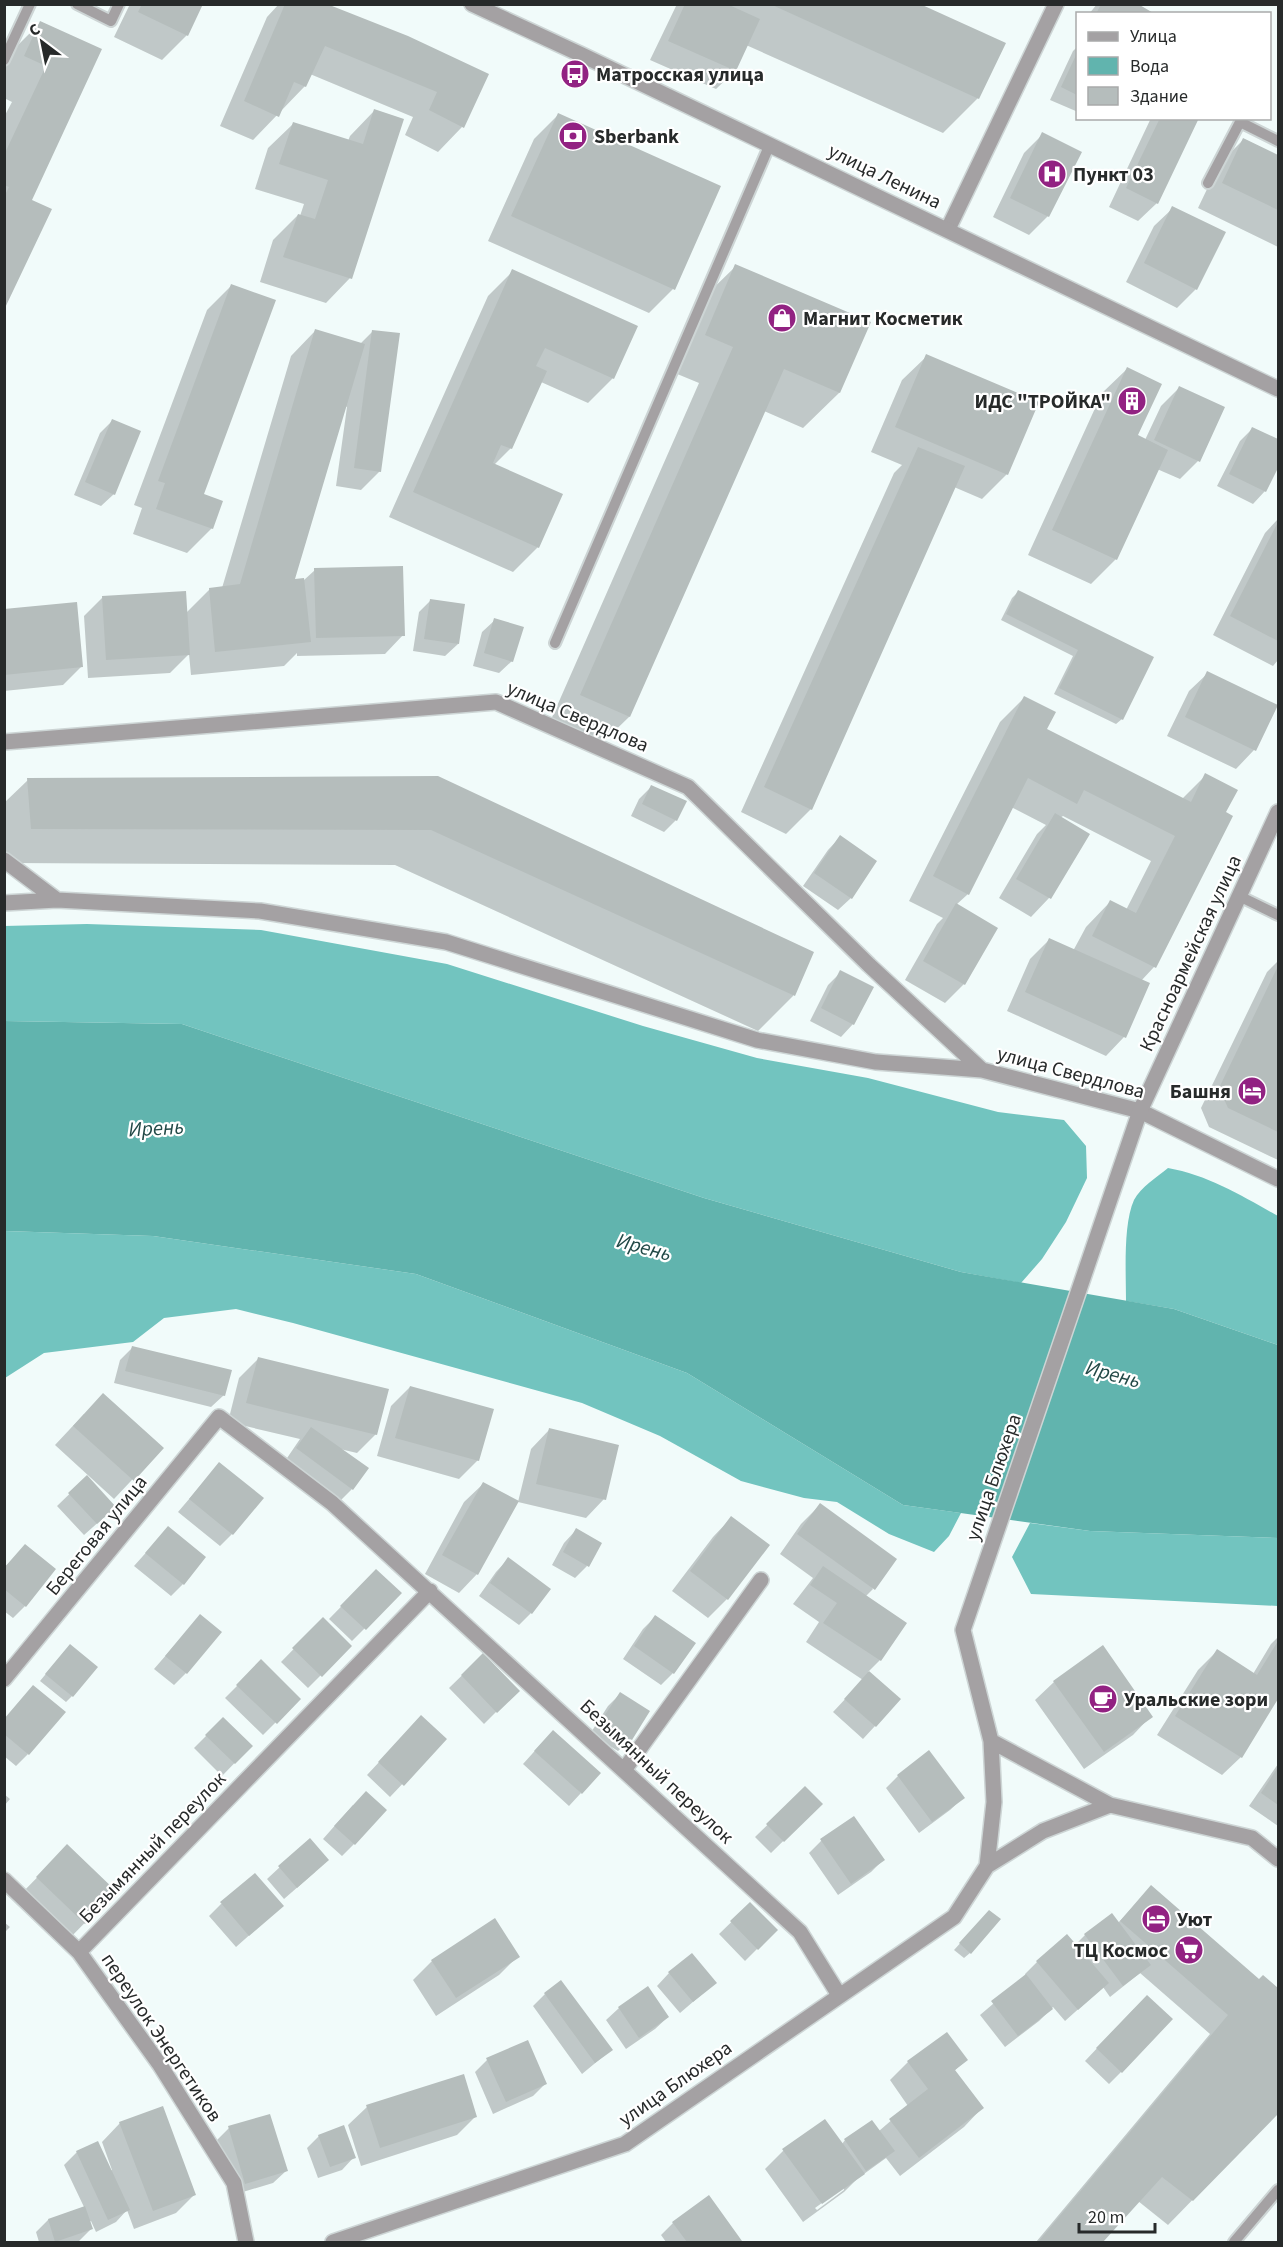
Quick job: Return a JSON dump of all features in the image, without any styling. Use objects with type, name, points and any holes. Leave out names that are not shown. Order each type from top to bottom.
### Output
[{"type":"street","name":"улица Ленина","points":[[472,4],[770,144],[1278,389]]},
{"type":"street","points":[[948,230],[1056,4]]},
{"type":"street","name":"улица Свердлова","points":[[4,742],[496,702],[688,787],[869,965],[982,1070]]},
{"type":"street","name":"Красноармейская улица","points":[[1140,1111],[1278,812]]},
{"type":"street","points":[[4,860],[57,900]]},
{"type":"street","name":"улица Свердлова","points":[[4,903],[57,900],[260,911],[446,942],[757,1040],[876,1062],[982,1070],[1140,1111],[1278,1179]]},
{"type":"street","name":"улица Блюхера","points":[[987,1866],[994,1802],[990,1741],[963,1630],[1140,1111]]},
{"type":"street","name":"Безымянный переулок","points":[[219,1418],[332,1503],[800,1932],[839,1995]]},
{"type":"street","name":"Береговая улица","points":[[4,1679],[219,1418]]},
{"type":"street","points":[[624,1770],[761,1580]]},
{"type":"street","name":"Безымянный переулок","points":[[79,1952],[430,1592]]},
{"type":"street","points":[[990,1741],[1110,1805],[1252,1838],[1278,1858]]},
{"type":"street","name":"улица Блюхера","points":[[333,2242],[624,2144],[954,1917],[987,1866],[1043,1831],[1110,1805]]},
{"type":"street","name":"переулок Энергетиков","points":[[4,1880],[79,1952],[160,2065],[234,2182],[246,2242]]},
{"type":"lane","points":[[4,60],[30,4]]},
{"type":"lane","points":[[77,4],[111,21],[119,4]]},
{"type":"lane","points":[[1208,183],[1240,122],[1278,141]]},
{"type":"lane","points":[[555,643],[770,144]]},
{"type":"lane","points":[[1239,896],[1278,915]]},
{"type":"lane","points":[[1234,2242],[1278,2190]]},
{"type":"shaded area","points":[[87,924],[261,930],[447,964],[643,1026],[757,1058],[868,1078],[998,1112],[1064,1120],[1086,1146],[1087,1178],[1066,1222],[1042,1259],[1021,1283],[961,1272],[704,1198],[182,1024],[5,1021],[4,926]]},
{"type":"shaded area","points":[[1168,1168],[1211,1181],[1278,1216],[1278,1345],[1174,1309],[1126,1301],[1126,1249],[1130,1210],[1141,1191]]},
{"type":"shaded area","points":[[5,1231],[153,1236],[416,1274],[687,1373],[903,1505],[961,1513],[949,1536],[934,1552],[889,1534],[837,1502],[804,1498],[741,1481],[660,1436],[582,1403],[236,1309],[164,1318],[133,1342],[44,1353],[5,1378]]},
{"type":"shaded area","points":[[1030,1523],[1090,1531],[1278,1538],[1278,1606],[1031,1594],[1012,1557]]},
{"type":"water","name":"Ирень","points":[[5,1021],[182,1024],[704,1198],[961,1272],[1174,1309],[1278,1345],[1278,1538],[1090,1531],[903,1505],[687,1373],[416,1274],[153,1236],[5,1231]]},
{"type":"building","points":[[142,4],[203,4],[188,36],[138,12]]},
{"type":"building","points":[[285,4],[327,4],[408,36],[489,74],[464,128],[429,110],[437,92],[325,46],[306,87],[294,82],[279,117],[244,101]]},
{"type":"building","points":[[685,4],[727,4],[760,19],[736,71],[668,41]]},
{"type":"building","points":[[770,4],[920,4],[1006,43],[979,99]]},
{"type":"building","points":[[1101,4],[1138,4],[1152,12],[1097,12]]},
{"type":"building","points":[[40,21],[102,49],[32,200],[52,209],[4,310],[4,197],[9,187],[4,185],[4,155],[46,66],[24,56]]},
{"type":"building","points":[[1076,55],[1076,94],[1061,87]]},
{"type":"building","points":[[374,109],[404,119],[352,279],[283,257],[298,214],[315,219],[328,180],[279,164],[293,122],[363,144]]},
{"type":"building","points":[[558,113],[721,186],[675,290],[511,216]]},
{"type":"building","points":[[1159,120],[1198,120],[1158,204],[1126,188]]},
{"type":"building","points":[[1042,132],[1082,152],[1049,217],[1010,198]]},
{"type":"building","points":[[1243,138],[1278,155],[1278,210],[1222,183]]},
{"type":"building","points":[[1172,206],[1226,232],[1197,290],[1144,263]]},
{"type":"building","points":[[735,264],[871,322],[840,393],[784,369],[630,717],[580,695],[733,347],[705,335]]},
{"type":"building","points":[[512,269],[638,326],[614,379],[545,348],[536,366],[547,371],[512,449],[501,445],[493,463],[563,494],[539,548],[413,492]]},
{"type":"building","points":[[231,284],[276,300],[204,494],[223,501],[213,529],[156,509],[165,483],[158,481]]},
{"type":"building","points":[[315,329],[365,344],[295,579],[304,578],[311,642],[215,652],[209,588],[240,584]]},
{"type":"building","points":[[372,330],[400,333],[381,472],[354,468]]},
{"type":"building","points":[[926,354],[1039,402],[1008,475],[895,427]]},
{"type":"building","points":[[1127,367],[1162,384],[1138,435],[1168,450],[1117,560],[1052,530]]},
{"type":"building","points":[[1179,386],[1225,407],[1200,462],[1154,440]]},
{"type":"building","points":[[112,419],[141,431],[115,495],[85,482]]},
{"type":"building","points":[[1252,427],[1278,439],[1278,468],[1266,492],[1229,474]]},
{"type":"building","points":[[918,447],[965,466],[812,810],[764,787]]},
{"type":"building","points":[[1278,522],[1278,641],[1230,616]]},
{"type":"building","points":[[403,566],[405,636],[316,638],[314,568]]},
{"type":"building","points":[[1018,590],[1154,657],[1123,720],[1059,688],[1078,650],[1006,614]]},
{"type":"building","points":[[186,591],[190,655],[106,660],[102,596]]},
{"type":"building","points":[[430,599],[465,604],[459,644],[424,639]]},
{"type":"building","points":[[77,602],[83,667],[4,675],[4,609]]},
{"type":"building","points":[[494,618],[524,627],[513,662],[484,653]]},
{"type":"building","points":[[1207,671],[1278,705],[1256,751],[1185,717]]},
{"type":"building","points":[[1024,696],[1056,712],[1047,729],[1191,802],[1205,773],[1238,790],[1226,812],[1233,816],[1156,968],[1092,936],[1110,900],[1136,913],[1175,836],[1084,790],[1077,804],[1028,778],[969,895],[933,876]]},
{"type":"building","points":[[438,776],[814,952],[795,996],[431,830],[31,829],[27,778]]},
{"type":"building","points":[[651,785],[687,801],[677,821],[642,804]]},
{"type":"building","points":[[1055,813],[1090,834],[1051,899],[1016,879]]},
{"type":"building","points":[[840,835],[877,861],[852,899],[814,873]]},
{"type":"building","points":[[956,903],[998,928],[965,985],[923,961]]},
{"type":"building","points":[[1049,938],[1150,983],[1126,1038],[1025,992]]},
{"type":"building","name":"Башня","points":[[1278,966],[1278,1132],[1228,1108],[1219,1088]]},
{"type":"building","points":[[840,970],[874,987],[854,1025],[821,1008]]},
{"type":"building","points":[[132,1346],[232,1370],[225,1396],[125,1371]]},
{"type":"building","points":[[258,1357],[389,1389],[377,1435],[246,1403]]},
{"type":"building","points":[[410,1386],[494,1409],[479,1461],[395,1438]]},
{"type":"building","points":[[103,1393],[164,1448],[134,1481],[73,1426]]},
{"type":"building","points":[[311,1427],[369,1468],[353,1490],[296,1448]]},
{"type":"building","points":[[549,1428],[619,1445],[606,1500],[536,1484]]},
{"type":"building","points":[[219,1462],[264,1498],[233,1535],[189,1499]]},
{"type":"building","points":[[87,1475],[116,1507],[97,1524],[68,1493]]},
{"type":"building","points":[[483,1482],[519,1501],[478,1575],[442,1555]]},
{"type":"building","points":[[820,1503],[897,1559],[875,1590],[797,1534]]},
{"type":"building","points":[[731,1516],[770,1545],[728,1600],[690,1571]]},
{"type":"building","points":[[168,1526],[206,1557],[184,1585],[145,1553]]},
{"type":"building","points":[[576,1528],[602,1543],[589,1567],[563,1552]]},
{"type":"building","points":[[25,1544],[56,1569],[26,1607],[4,1589],[4,1568]]},
{"type":"building","points":[[508,1557],[551,1589],[532,1614],[490,1583]]},
{"type":"building","points":[[823,1566],[907,1623],[881,1661],[823,1623],[837,1603],[810,1585]]},
{"type":"building","points":[[376,1569],[402,1593],[366,1630],[340,1606]]},
{"type":"building","points":[[200,1614],[222,1632],[187,1674],[165,1656]]},
{"type":"building","points":[[655,1615],[696,1643],[674,1674],[634,1646]]},
{"type":"building","points":[[323,1617],[352,1646],[322,1677],[292,1648]]},
{"type":"building","points":[[1278,1641],[1278,1699],[1242,1758],[1175,1716],[1217,1649],[1257,1675]]},
{"type":"building","points":[[70,1644],[98,1667],[73,1697],[45,1674]]},
{"type":"building","name":"Уральские зори","points":[[1103,1645],[1153,1717],[1104,1752],[1053,1681]]},
{"type":"building","points":[[483,1653],[520,1691],[497,1713],[461,1675]]},
{"type":"building","points":[[261,1659],[301,1699],[277,1724],[236,1685]]},
{"type":"building","points":[[869,1671],[901,1699],[876,1727],[844,1699]]},
{"type":"building","points":[[33,1685],[66,1712],[29,1755],[4,1734],[4,1719]]},
{"type":"building","points":[[620,1692],[650,1711],[632,1740],[601,1721]]},
{"type":"building","points":[[421,1715],[447,1739],[404,1786],[378,1762]]},
{"type":"building","points":[[223,1717],[253,1746],[235,1764],[205,1735]]},
{"type":"building","points":[[553,1730],[601,1773],[582,1794],[534,1751]]},
{"type":"building","points":[[929,1750],[965,1798],[932,1822],[897,1775]]},
{"type":"building","points":[[1278,1767],[1278,1805],[1261,1793]]},
{"type":"building","points":[[805,1786],[823,1804],[784,1842],[766,1824]]},
{"type":"building","points":[[366,1791],[387,1810],[355,1845],[334,1826]]},
{"type":"building","points":[[854,1816],[885,1860],[851,1884],[820,1839]]},
{"type":"building","points":[[310,1838],[329,1860],[297,1888],[278,1866]]},
{"type":"building","points":[[67,1844],[117,1892],[85,1924],[36,1877]]},
{"type":"building","points":[[255,1873],[284,1906],[249,1936],[220,1902]]},
{"type":"building","points":[[1151,1885],[1259,1979],[1263,1975],[1278,1988],[1278,2114],[1193,2201],[1162,2177],[1103,2242],[1038,2242],[1228,2015],[1120,1921]]},
{"type":"building","points":[[750,1902],[778,1930],[758,1950],[730,1921]]},
{"type":"building","points":[[989,1910],[1001,1919],[971,1954],[959,1943]]},
{"type":"building","points":[[1112,1913],[1151,1965],[1123,1986],[1084,1934]]},
{"type":"building","points":[[495,1918],[520,1957],[456,1998],[431,1960]]},
{"type":"building","points":[[1067,1934],[1109,1983],[1078,2010],[1036,1961]]},
{"type":"building","points":[[692,1953],[717,1983],[693,2002],[668,1972]]},
{"type":"building","points":[[1026,1974],[1053,2009],[1018,2036],[991,2001]]},
{"type":"building","points":[[561,1980],[613,2050],[595,2063],[544,1993]]},
{"type":"building","points":[[648,1986],[669,2017],[639,2038],[618,2007]]},
{"type":"building","points":[[1147,1995],[1173,2019],[1122,2073],[1096,2048]]},
{"type":"building","points":[[947,2032],[968,2060],[955,2070],[984,2108],[919,2158],[889,2119],[928,2089],[907,2061]]},
{"type":"building","points":[[528,2040],[547,2084],[506,2102],[486,2058]]},
{"type":"building","points":[[464,2074],[477,2117],[380,2148],[366,2105]]},
{"type":"building","points":[[163,2106],[196,2195],[153,2211],[119,2122]]},
{"type":"building","points":[[270,2114],[288,2171],[245,2184],[228,2126]]},
{"type":"building","points":[[825,2119],[865,2174],[822,2204],[782,2149]]},
{"type":"building","points":[[872,2120],[895,2151],[866,2171],[844,2139]]},
{"type":"building","points":[[344,2125],[356,2158],[330,2167],[318,2135]]},
{"type":"building","points":[[98,2141],[130,2210],[108,2220],[76,2151]]},
{"type":"building","points":[[709,2195],[742,2241],[687,2242],[672,2222]]},
{"type":"building","points":[[85,2206],[93,2229],[55,2242],[48,2219]]},
{"type":"place","name":"Матросская улица","points":[[575,74]]},
{"type":"place","name":"Sberbank","points":[[573,136]]},
{"type":"place","name":"Пункт 03","points":[[1052,174]]},
{"type":"place","name":"Магнит Косметик","points":[[782,318]]},
{"type":"place","name":"ИДС \"ТРОЙКА\"","points":[[1132,401]]},
{"type":"place","name":"Башня","points":[[1252,1091]]},
{"type":"place","name":"Уральские зори","points":[[1103,1699]]},
{"type":"place","name":"Уют","points":[[1156,1919]]},
{"type":"place","name":"ТЦ Космос","points":[[1189,1950]]}]
